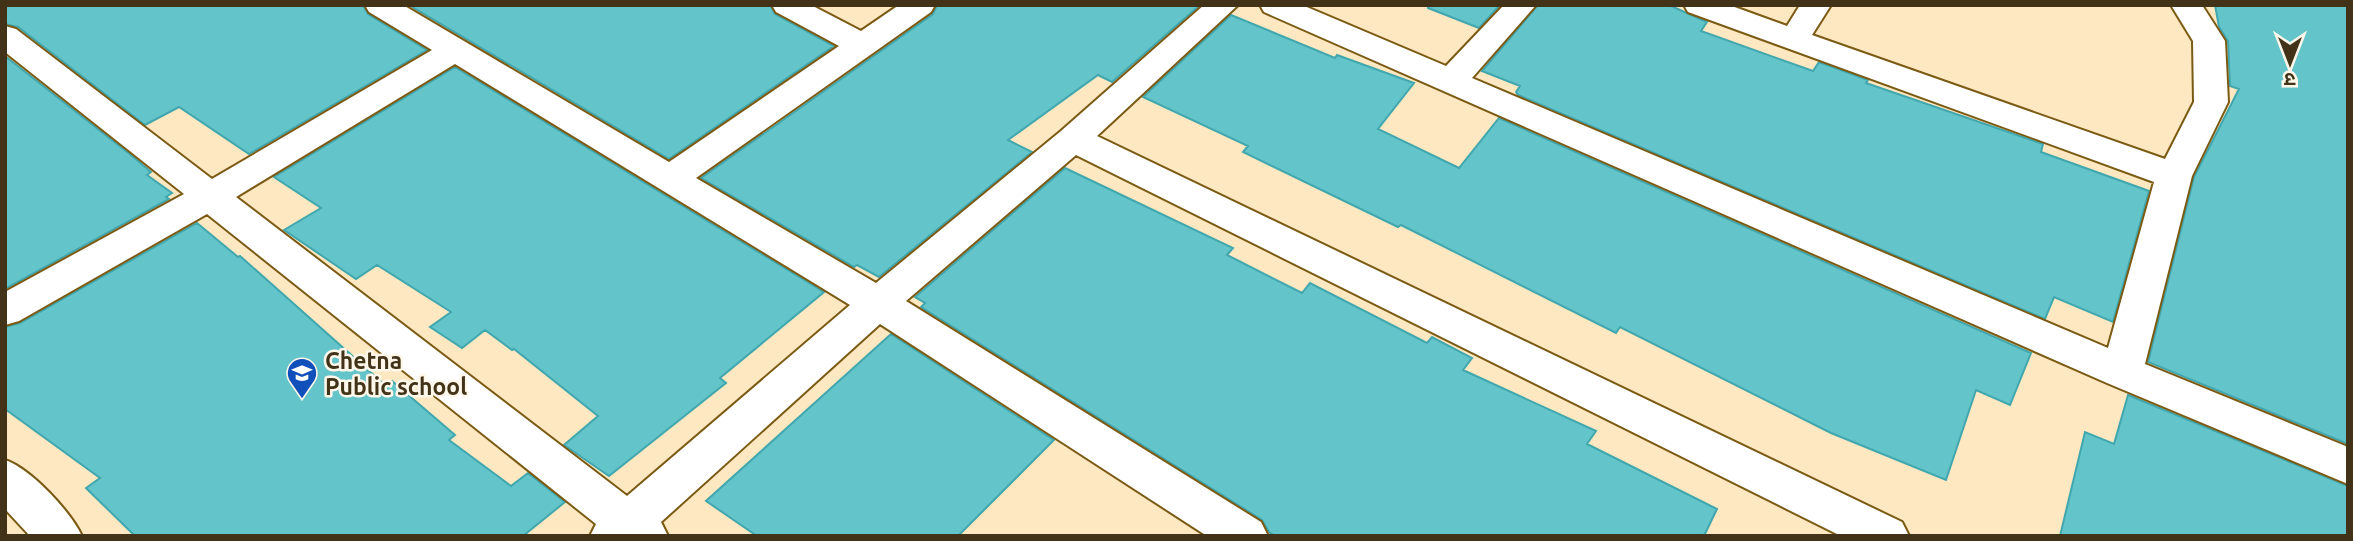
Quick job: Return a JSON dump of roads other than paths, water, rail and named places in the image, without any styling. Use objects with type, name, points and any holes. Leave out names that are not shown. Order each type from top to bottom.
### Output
[{"type":"street","points":[[380,5],[878,303],[1245,536]]},
{"type":"street","points":[[787,5],[862,45]]},
{"type":"street","points":[[671,178],[920,5]]},
{"type":"street","points":[[5,36],[629,531],[878,303],[1073,139],[1223,5]]},
{"type":"street","points":[[1275,5],[2122,372],[2348,466]]},
{"type":"street","points":[[1451,80],[1521,5]]},
{"type":"street","points":[[1699,5],[2174,176]]},
{"type":"street","points":[[1794,40],[1816,5]]},
{"type":"street","points":[[2122,372],[2174,176],[2211,102],[2209,41],[2186,5]]},
{"type":"street","points":[[5,310],[210,196],[456,50]]},
{"type":"street","points":[[1073,139],[1886,536]]},
{"type":"street","points":[[12,497],[59,536]]},
{"type":"place","name":"Chetna Public school","points":[[302,400]]}]
